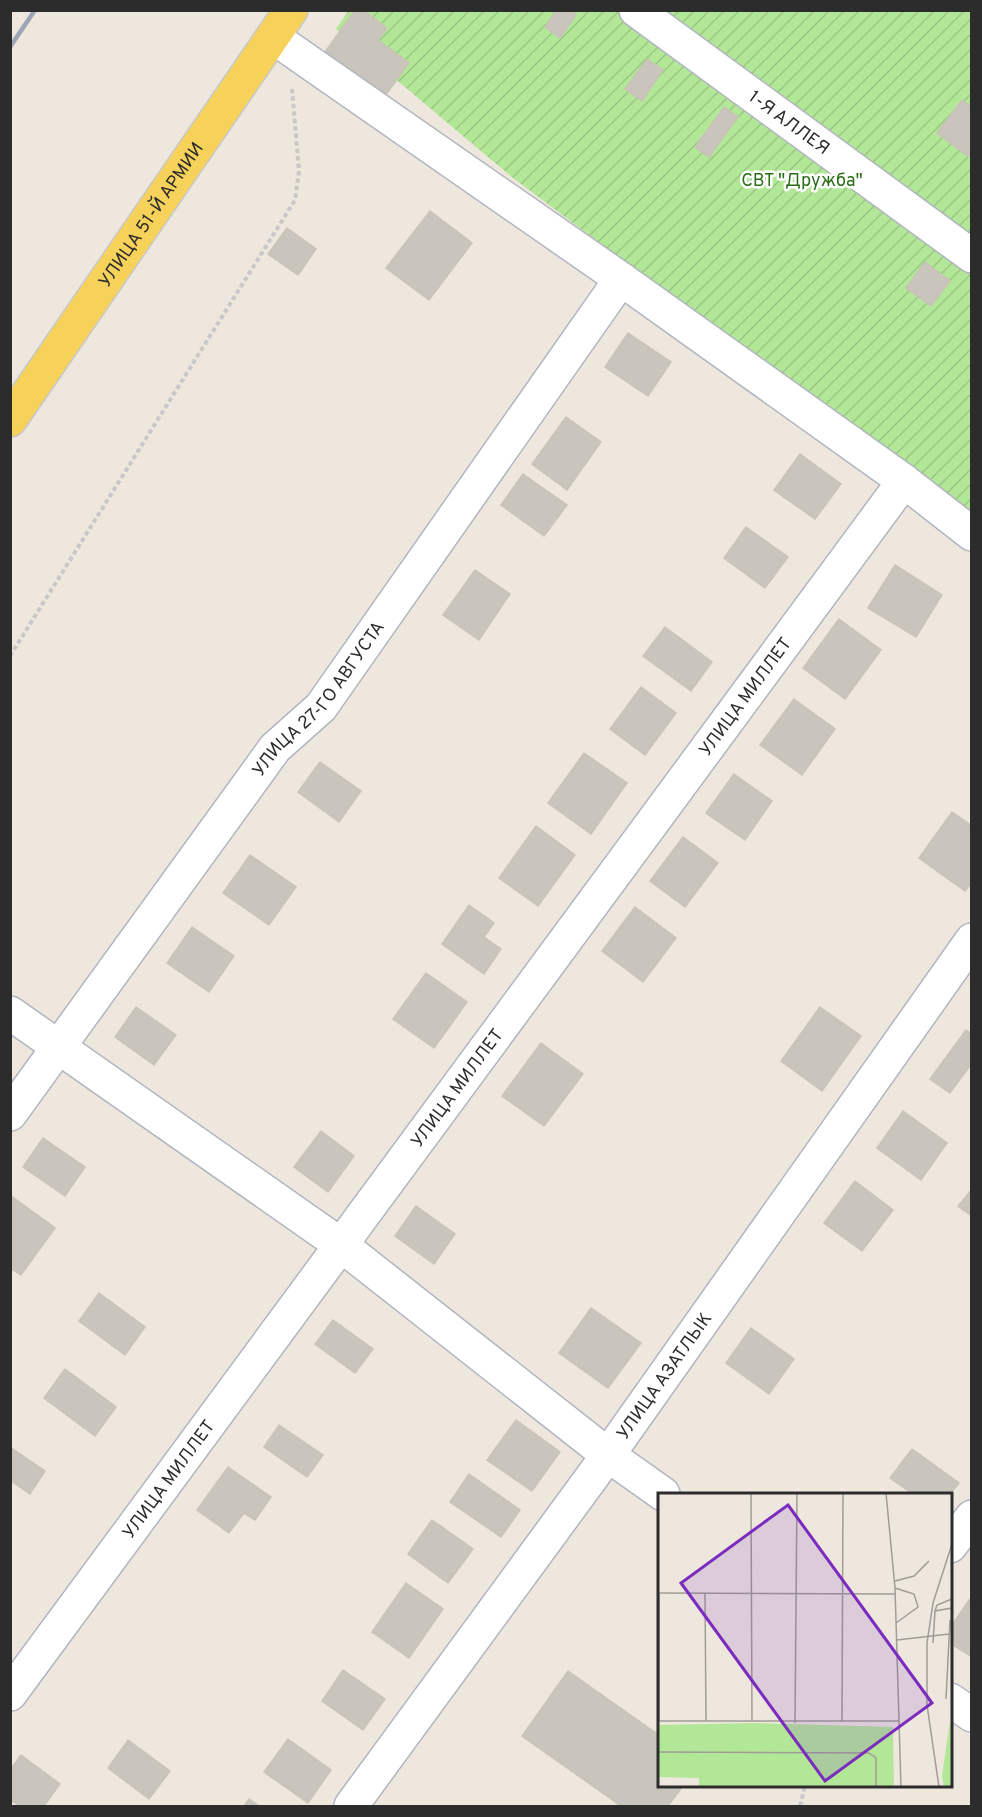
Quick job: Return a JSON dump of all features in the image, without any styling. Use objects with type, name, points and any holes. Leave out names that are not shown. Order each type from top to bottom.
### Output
[{"type":"main road","name":"УЛИЦА 51-Й АРМИИ","points":[[10,420],[291,10]]},
{"type":"street","name":"1-Я АЛЛЕЯ","points":[[636,10],[972,256]]},
{"type":"street","points":[[273,37],[621,279],[904,481],[972,534]]},
{"type":"street","name":"УЛИЦА 27-ГО АВГУСТА","points":[[10,1114],[61,1047],[274,748],[321,706],[621,279]]},
{"type":"street","name":"УЛИЦА МИЛЛЕТ","points":[[10,1694],[904,481]]},
{"type":"street","name":"УЛИЦА АЗАТЛЫК","points":[[351,1806],[608,1455],[972,940]]},
{"type":"street","points":[[10,1013],[341,1245],[608,1455],[662,1493]]},
{"type":"street","points":[[952,1545],[972,1517]]},
{"type":"street","points":[[952,1701],[972,1715]]},
{"type":"path","points":[[10,656],[295,200],[299,171],[292,85],[306,60]]},
{"type":"path","points":[[800,1806],[805,1787]]},
{"type":"green space","name":"СВТ \"Дружба\"","points":[[349,10],[971,11],[971,521],[513,178],[336,29]]},
{"type":"building","points":[[355,10],[363,10],[387,28],[378,40],[409,63],[385,96],[325,52]]},
{"type":"building","points":[[556,10],[570,10],[576,15],[560,38],[545,27]]},
{"type":"building","points":[[647,59],[663,70],[642,101],[625,89]]},
{"type":"building","points":[[962,100],[972,107],[972,159],[937,133]]},
{"type":"building","points":[[724,107],[738,117],[709,157],[695,147]]},
{"type":"building","points":[[430,211],[472,243],[429,300],[386,268]]},
{"type":"building","points":[[287,228],[316,249],[298,275],[268,254]]},
{"type":"building","points":[[925,262],[950,281],[931,306],[906,288]]},
{"type":"building","points":[[628,333],[671,362],[648,396],[605,367]]},
{"type":"building","points":[[566,417],[601,442],[567,490],[532,464]]},
{"type":"building","points":[[800,454],[841,484],[815,519],[774,490]]},
{"type":"building","points":[[523,474],[567,505],[544,536],[501,505]]},
{"type":"building","points":[[746,527],[788,557],[765,588],[724,558]]},
{"type":"building","points":[[895,565],[942,595],[916,637],[868,608]]},
{"type":"building","points":[[475,570],[510,594],[479,640],[443,615]]},
{"type":"building","points":[[839,619],[881,650],[845,699],[803,668]]},
{"type":"building","points":[[665,627],[712,662],[691,691],[643,656]]},
{"type":"building","points":[[641,687],[676,713],[645,755],[610,729]]},
{"type":"building","points":[[794,699],[835,729],[802,775],[760,745]]},
{"type":"building","points":[[584,753],[627,783],[591,834],[548,803]]},
{"type":"building","points":[[320,762],[361,791],[339,822],[298,792]]},
{"type":"building","points":[[734,774],[772,801],[745,840],[706,813]]},
{"type":"building","points":[[952,812],[972,826],[972,882],[965,891],[919,858]]},
{"type":"building","points":[[536,826],[575,855],[538,906],[499,878]]},
{"type":"building","points":[[683,837],[718,863],[685,907],[650,881]]},
{"type":"building","points":[[250,855],[296,887],[269,925],[223,893]]},
{"type":"building","points":[[469,905],[494,923],[484,937],[501,949],[484,974],[442,944]]},
{"type":"building","points":[[635,907],[676,938],[643,982],[602,951]]},
{"type":"building","points":[[192,927],[234,956],[209,992],[167,963]]},
{"type":"building","points":[[426,973],[467,1002],[434,1048],[393,1019]]},
{"type":"building","points":[[136,1007],[176,1035],[154,1065],[115,1037]]},
{"type":"building","points":[[820,1007],[861,1036],[822,1091],[781,1061]]},
{"type":"building","points":[[966,1030],[972,1034],[972,1063],[950,1093],[930,1079]]},
{"type":"building","points":[[541,1043],[583,1074],[544,1126],[502,1096]]},
{"type":"building","points":[[903,1111],[947,1143],[921,1180],[877,1148]]},
{"type":"building","points":[[321,1131],[354,1156],[328,1192],[294,1167]]},
{"type":"building","points":[[43,1138],[85,1167],[65,1196],[23,1167]]},
{"type":"building","points":[[855,1181],[893,1210],[862,1251],[824,1223]]},
{"type":"building","points":[[972,1189],[972,1216],[958,1206]]},
{"type":"building","points":[[10,1195],[55,1228],[21,1275],[10,1268]]},
{"type":"building","points":[[416,1206],[455,1234],[434,1264],[395,1236]]},
{"type":"building","points":[[99,1293],[145,1327],[125,1355],[79,1321]]},
{"type":"building","points":[[591,1308],[641,1343],[608,1388],[559,1353]]},
{"type":"building","points":[[333,1320],[373,1349],[355,1373],[315,1344]]},
{"type":"building","points":[[751,1328],[794,1359],[769,1394],[726,1363]]},
{"type":"building","points":[[65,1369],[116,1407],[95,1436],[44,1398]]},
{"type":"building","points":[[516,1420],[560,1452],[532,1491],[487,1460]]},
{"type":"building","points":[[279,1425],[323,1455],[307,1477],[264,1447]]},
{"type":"building","points":[[10,1447],[45,1471],[30,1494],[10,1480]]},
{"type":"building","points":[[912,1449],[959,1483],[951,1493],[912,1493],[890,1478]]},
{"type":"building","points":[[228,1467],[271,1497],[255,1520],[244,1513],[229,1533],[197,1510]]},
{"type":"building","points":[[469,1474],[520,1510],[501,1537],[450,1502]]},
{"type":"building","points":[[432,1520],[473,1549],[448,1583],[408,1554]]},
{"type":"building","points":[[406,1583],[443,1609],[409,1658],[372,1632]]},
{"type":"building","points":[[970,1599],[972,1601],[972,1657],[952,1644],[952,1625]]},
{"type":"building","points":[[343,1670],[385,1699],[363,1730],[322,1701]]},
{"type":"building","points":[[568,1671],[658,1735],[658,1787],[682,1787],[668,1806],[621,1806],[522,1736]]},
{"type":"building","points":[[288,1739],[331,1770],[308,1803],[264,1772]]},
{"type":"building","points":[[128,1740],[170,1771],[149,1799],[108,1768]]},
{"type":"building","points":[[21,1755],[60,1784],[44,1806],[20,1806],[10,1800],[10,1770]]},
{"type":"building","points":[[249,1799],[259,1806],[244,1806]]},
{"type":"railway","points":[[10,47],[35,10]]}]
